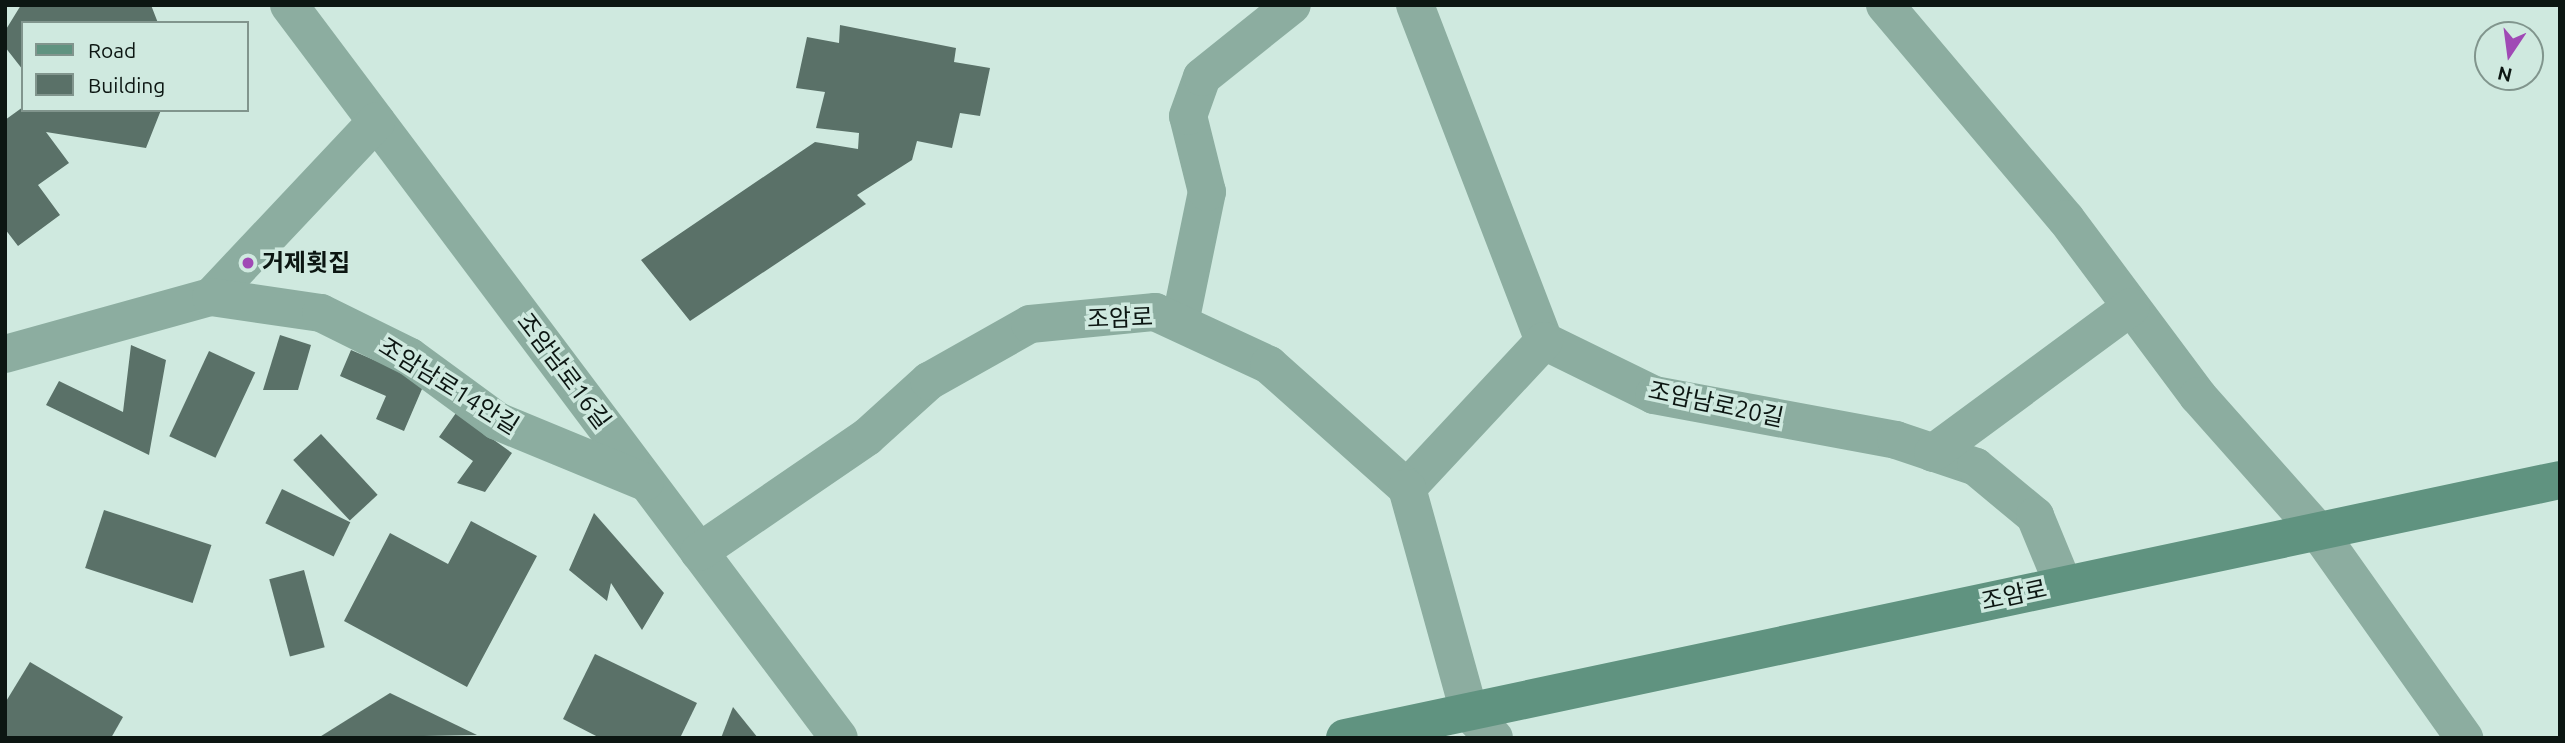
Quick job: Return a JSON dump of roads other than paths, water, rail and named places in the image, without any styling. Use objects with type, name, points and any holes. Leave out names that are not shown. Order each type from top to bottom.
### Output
[{"type":"main road","name":"조암로","points":[[1345,738],[1481,725],[2063,584],[2560,480]]},
{"type":"street","name":"조암남로16길","points":[[289,5],[839,738]]},
{"type":"street","points":[[1180,323],[1207,191],[1188,116],[1202,78],[1292,5]]},
{"type":"street","points":[[1415,5],[1544,341],[1408,488],[1481,725]]},
{"type":"street","points":[[1885,5],[2066,219],[2198,396],[2317,530],[2463,738]]},
{"type":"street","points":[[211,298],[376,121]]},
{"type":"street","name":"조암남로14안길","points":[[5,354],[211,298],[321,313],[410,357],[497,421],[647,483]]},
{"type":"street","points":[[1933,453],[2132,307]]},
{"type":"street","name":"조암로","points":[[699,552],[867,437],[929,381],[1030,324],[1156,312],[1269,365],[1408,488]]},
{"type":"street","name":"조암남로20길","points":[[1544,341],[1654,395],[1896,440],[1976,467],[2035,516],[2063,584]]},
{"type":"place","name":"거제횟집","points":[[248,263]]}]
